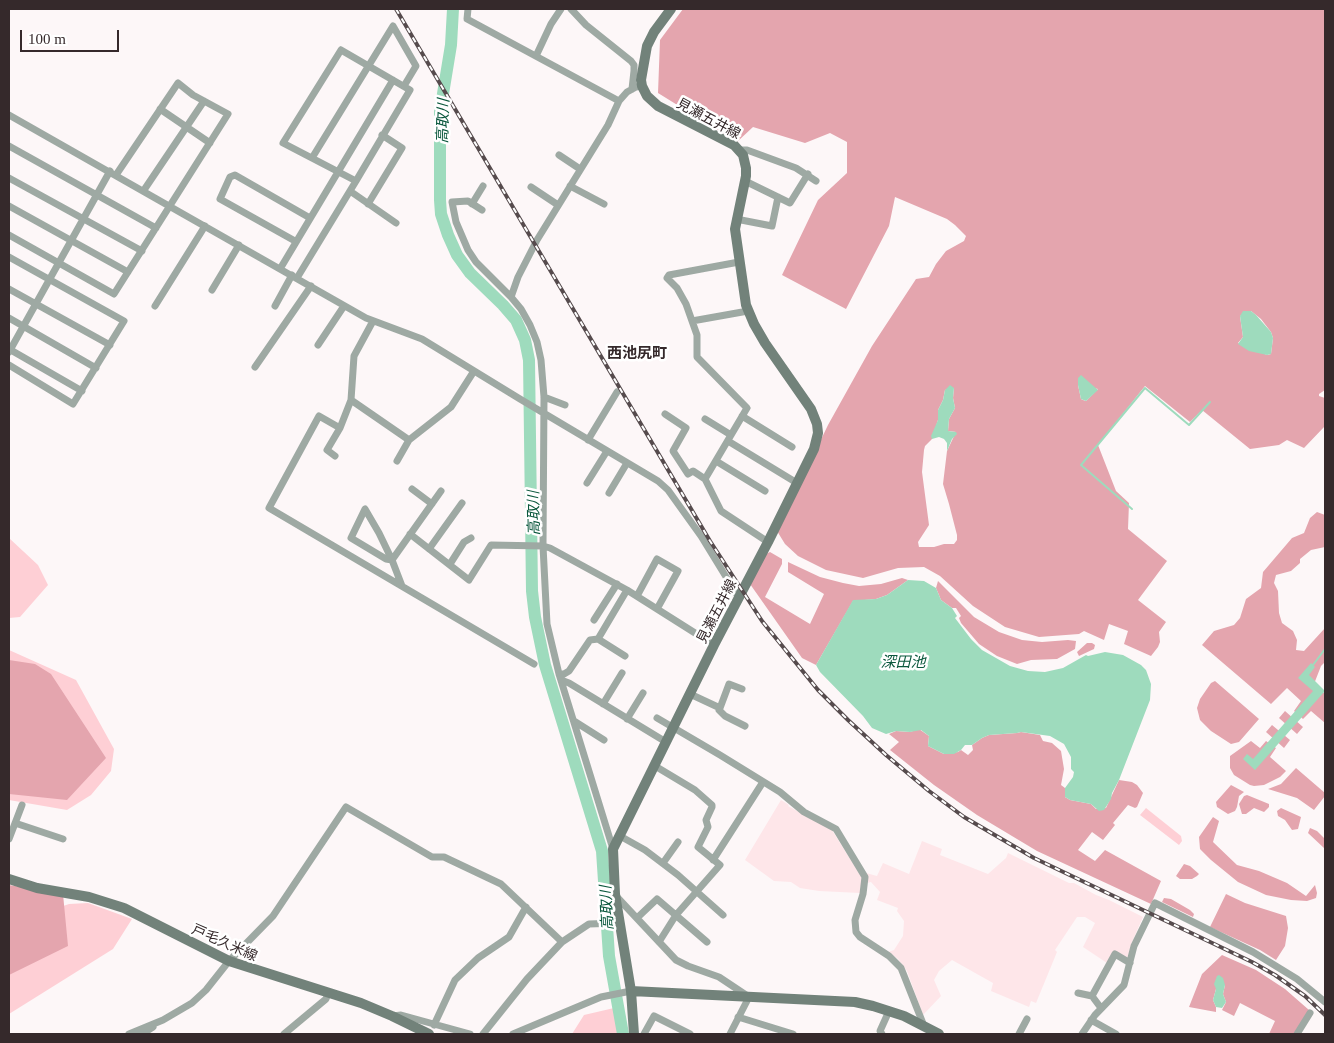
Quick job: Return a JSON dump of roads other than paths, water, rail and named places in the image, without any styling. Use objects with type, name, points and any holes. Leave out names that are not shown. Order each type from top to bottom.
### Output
[{"type":"main road","points":[[637,87],[641,80],[647,46],[654,32],[671,9]]},
{"type":"main road","name":"見瀬五井線","points":[[613,849],[817,441],[817,424],[811,409],[765,343],[748,311],[743,293],[735,237],[736,219],[745,182],[746,168],[743,155],[734,145],[658,106],[637,87]]},
{"type":"main road","points":[[613,849],[617,923],[634,1034]]},
{"type":"main road","name":"戸毛久米線","points":[[9,879],[37,888],[89,897],[124,908],[229,961],[432,1029]]},
{"type":"main road","points":[[627,991],[855,1002],[889,1011],[939,1034]]},
{"type":"street","points":[[468,9],[467,19],[620,101]]},
{"type":"street","points":[[536,56],[551,24],[561,9]]},
{"type":"street","points":[[511,297],[523,268],[558,205],[608,125],[620,101],[637,87],[634,65],[586,25],[571,9]]},
{"type":"street","points":[[312,158],[393,26],[416,66],[404,86]]},
{"type":"street","points":[[274,306],[350,191],[410,90],[341,50],[283,142],[356,180]]},
{"type":"street","points":[[280,268],[393,80]]},
{"type":"street","points":[[9,235],[59,262],[114,294],[228,114],[204,101],[178,83],[96,195],[71,240],[59,262],[50,279],[24,326],[9,350],[82,390]]},
{"type":"street","points":[[144,190],[204,101]]},
{"type":"street","points":[[160,109],[210,143]]},
{"type":"street","points":[[9,115],[144,190],[344,306],[373,321],[415,335],[658,481],[668,490],[709,548],[738,598]]},
{"type":"street","points":[[368,204],[402,148],[382,135]]},
{"type":"street","points":[[9,146],[156,228]]},
{"type":"street","points":[[739,150],[747,150],[808,174],[816,181]]},
{"type":"street","points":[[559,155],[580,169]]},
{"type":"street","points":[[745,182],[790,203],[808,174]]},
{"type":"street","points":[[295,242],[220,199],[230,177],[235,175],[310,218]]},
{"type":"street","points":[[9,178],[142,251]]},
{"type":"street","points":[[472,204],[483,186]]},
{"type":"street","points":[[570,186],[604,204]]},
{"type":"street","points":[[531,187],[558,205]]},
{"type":"street","points":[[350,191],[396,223]]},
{"type":"street","points":[[736,219],[772,226],[778,197]]},
{"type":"street","points":[[482,210],[468,201],[452,202],[461,236],[476,262],[511,297],[530,325],[542,360],[544,397],[541,412],[542,546],[545,611],[550,640],[560,677],[613,849]]},
{"type":"street","points":[[9,206],[128,272]]},
{"type":"street","points":[[155,306],[205,226]]},
{"type":"street","points":[[212,290],[239,245]]},
{"type":"street","points":[[9,257],[124,321],[73,404],[9,365]]},
{"type":"street","points":[[705,479],[747,408],[697,357],[697,335],[692,321],[682,296],[667,278],[669,275],[739,262]]},
{"type":"street","points":[[255,367],[311,286]]},
{"type":"street","points":[[9,290],[110,345]]},
{"type":"street","points":[[318,345],[344,306]]},
{"type":"street","points":[[692,321],[748,311]]},
{"type":"street","points":[[9,318],[96,368]]},
{"type":"street","points":[[335,456],[328,450],[340,428],[351,400],[354,356],[373,321]]},
{"type":"street","points":[[398,461],[409,440],[451,407],[474,371]]},
{"type":"street","points":[[588,440],[617,392]]},
{"type":"street","points":[[544,397],[565,406]]},
{"type":"street","points":[[351,400],[409,440]]},
{"type":"street","points":[[665,414],[686,428],[673,451],[688,474],[693,471],[705,479],[721,511],[768,542]]},
{"type":"street","points":[[340,428],[319,416],[269,508],[534,664]]},
{"type":"street","points":[[742,416],[792,447]]},
{"type":"street","points":[[705,419],[797,483]]},
{"type":"street","points":[[587,483],[607,451]]},
{"type":"street","points":[[716,461],[765,491]]},
{"type":"street","points":[[609,493],[627,463]]},
{"type":"street","points":[[412,489],[432,504]]},
{"type":"street","points":[[392,560],[441,491]]},
{"type":"street","points":[[430,549],[462,503]]},
{"type":"street","points":[[392,560],[386,559],[351,538],[365,509],[392,560],[402,586]]},
{"type":"street","points":[[410,534],[469,580],[492,545],[542,546],[583,565],[627,590],[714,645]]},
{"type":"street","points":[[450,564],[464,542],[471,538]]},
{"type":"street","points":[[637,596],[657,559],[678,571],[657,609]]},
{"type":"street","points":[[594,620],[616,584]]},
{"type":"street","points":[[598,639],[627,590]]},
{"type":"street","points":[[560,677],[569,671],[590,640],[598,639],[625,656]]},
{"type":"street","points":[[603,704],[622,673]]},
{"type":"street","points":[[560,677],[666,742]]},
{"type":"street","points":[[742,689],[729,684],[719,710],[725,716],[745,726]]},
{"type":"street","points":[[626,719],[642,693]]},
{"type":"street","points":[[690,694],[720,708]]},
{"type":"street","points":[[657,718],[763,782],[789,799],[804,812],[836,829],[865,877],[864,894],[855,920],[856,932],[860,937],[889,956],[901,968],[924,1026]]},
{"type":"street","points":[[574,721],[604,740]]},
{"type":"street","points":[[655,766],[695,790],[712,805],[706,820],[708,827],[698,847],[720,865],[676,915],[659,942]]},
{"type":"street","points":[[713,860],[763,782]]},
{"type":"street","points":[[9,839],[22,805]]},
{"type":"street","points":[[142,1034],[192,1003],[206,990],[229,961],[273,916],[346,807],[432,857],[444,857],[501,884],[562,942]]},
{"type":"street","points":[[15,823],[63,839]]},
{"type":"street","points":[[620,836],[663,863],[723,915]]},
{"type":"street","points":[[663,863],[678,842]]},
{"type":"street","points":[[615,894],[670,955],[681,963],[719,977],[749,997],[730,1034]]},
{"type":"street","points":[[637,918],[657,899],[707,942]]},
{"type":"street","points":[[1082,1034],[1101,1008],[1124,985],[1137,939],[1155,903],[1254,952],[1297,979],[1325,1002]]},
{"type":"street","points":[[470,1034],[432,1029],[455,980],[478,958],[509,937],[526,907]]},
{"type":"street","points":[[483,1034],[527,979],[562,942],[589,924],[617,923]]},
{"type":"street","points":[[1092,996],[1115,954],[1130,963]]},
{"type":"street","points":[[513,1034],[601,997],[627,991]]},
{"type":"street","points":[[284,1034],[326,999],[328,993]]},
{"type":"street","points":[[1078,993],[1092,996],[1101,1008]]},
{"type":"street","points":[[882,1034],[880,1031],[889,1011]]},
{"type":"street","points":[[1297,1034],[1310,1013]]},
{"type":"street","points":[[644,1034],[654,1016],[688,1034]]},
{"type":"street","points":[[738,1017],[775,1031],[793,1034]]},
{"type":"street","points":[[1020,1034],[1027,1018]]},
{"type":"street","points":[[129,1034],[163,1020]]},
{"type":"street","points":[[1091,1020],[1116,1034]]},
{"type":"water","points":[[1243,311],[1251,311],[1271,332],[1273,338],[1271,354],[1267,355],[1249,351],[1238,344],[1243,337],[1240,316]]},
{"type":"water","points":[[1081,375],[1098,390],[1086,401],[1081,399],[1078,385],[1078,378]]},
{"type":"water","points":[[950,385],[954,388],[955,408],[949,419],[948,431],[956,432],[957,434],[952,439],[947,451],[947,443],[944,439],[939,437],[932,439],[931,436],[938,420],[938,410],[945,390]]},
{"type":"water","name":"深田池","points":[[908,580],[924,581],[936,588],[941,600],[952,608],[957,616],[955,618],[971,639],[982,650],[1010,666],[1028,671],[1045,672],[1063,668],[1086,655],[1105,652],[1123,655],[1146,670],[1151,684],[1150,700],[1119,780],[1104,810],[1099,811],[1091,804],[1070,800],[1065,797],[1065,788],[1073,777],[1074,772],[1071,769],[1071,757],[1064,744],[1050,736],[1021,732],[989,735],[972,745],[965,745],[954,754],[944,754],[928,746],[929,736],[921,730],[910,732],[896,731],[886,734],[872,728],[863,716],[820,672],[816,665],[853,600],[876,599],[887,595]]},
{"type":"water","points":[[1311,663],[1315,667],[1309,675],[1325,691],[1255,770],[1243,759],[1247,754],[1253,759],[1313,691],[1298,678]]},
{"type":"water","points":[[1219,975],[1223,978],[1225,985],[1223,994],[1226,1002],[1222,1008],[1216,1007],[1213,1000],[1216,989],[1214,984]]},
{"type":"waterway","name":"高取川","points":[[453,9],[451,45],[440,112],[441,214],[457,255],[470,273],[516,320],[525,340],[529,360],[532,591],[535,617],[545,665],[602,851],[609,956],[623,1034]]},
{"type":"waterway","points":[[1132,509],[1081,465],[1145,388],[1189,425],[1210,402]]},
{"type":"waterway","points":[[1313,665],[1325,649]]},
{"type":"railway","points":[[396,9],[710,541],[762,621],[818,690],[886,755],[964,817],[1034,858],[1252,962],[1305,996],[1325,1015]]},
{"type":"district","name":"西池尻町","points":[[637,352]]}]
